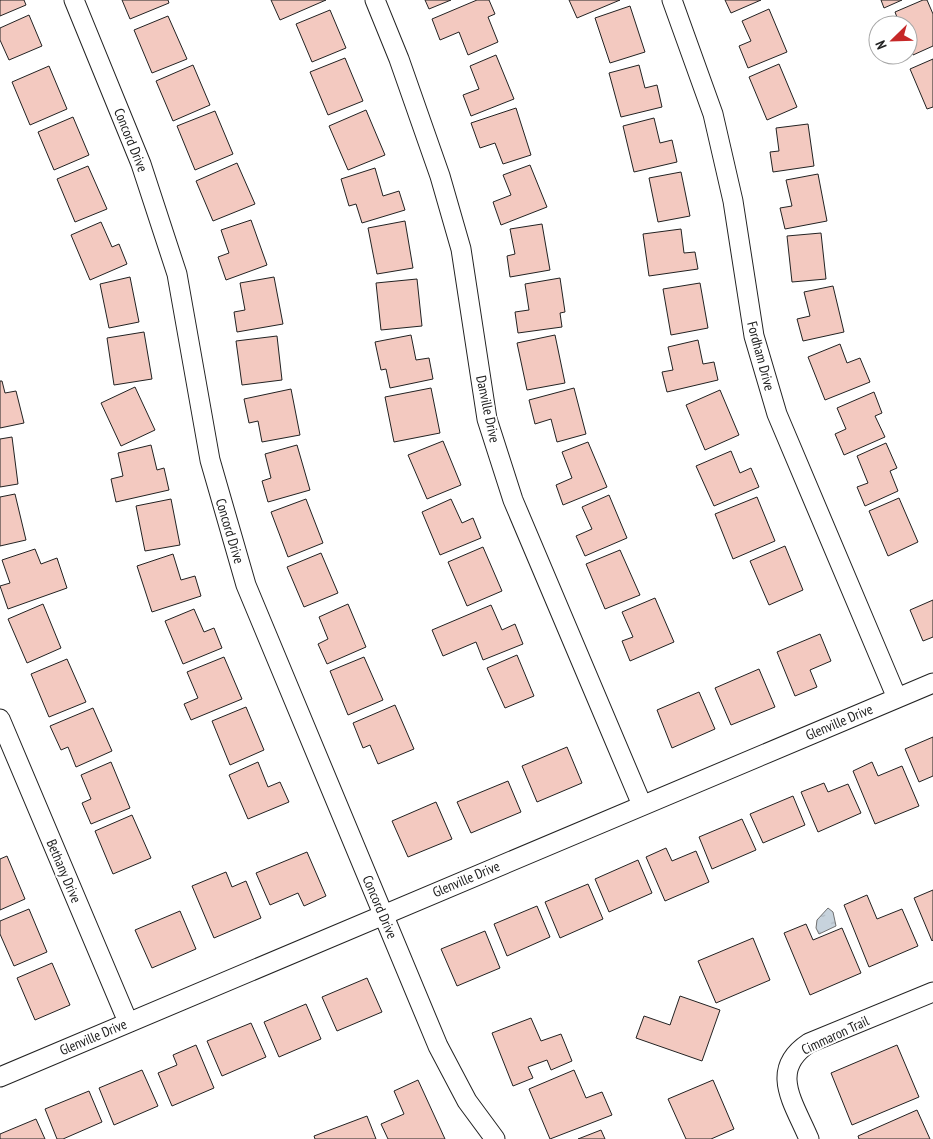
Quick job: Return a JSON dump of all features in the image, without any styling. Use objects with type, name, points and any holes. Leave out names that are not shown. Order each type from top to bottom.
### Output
[{"type":"street","name":"Concord Drive","points":[[74,0],[141,164],[177,274],[210,460],[246,585],[438,1046],[467,1101],[496,1139]]},
{"type":"street","name":"Danville Drive","points":[[375,0],[399,59],[427,140],[461,249],[487,419],[513,500],[642,805]]},
{"type":"street","name":"Fordham Drive","points":[[672,0],[712,114],[733,201],[754,336],[777,414],[897,698]]},
{"type":"street","name":"Glenville Drive","points":[[0,1077],[933,683]]},
{"type":"street","name":"Bethany Drive","points":[[0,719],[128,1022]]},
{"type":"street","name":"Cimmaron Trail","points":[[809,1139],[788,1089],[786,1072],[788,1062],[797,1051],[809,1043],[933,992]]},
{"type":"water","points":[[828,908],[833,912],[836,926],[819,934],[816,928],[817,920]]},
{"type":"building","points":[[0,0],[24,0],[26,5],[0,16]]},
{"type":"building","points":[[122,0],[168,0],[169,3],[130,19]]},
{"type":"building","points":[[271,0],[326,0],[280,20]]},
{"type":"building","points":[[425,0],[451,0],[429,9]]},
{"type":"building","points":[[477,0],[489,0],[495,14],[488,17],[498,42],[468,55],[459,32],[440,40],[432,19]]},
{"type":"building","points":[[569,0],[620,0],[577,18]]},
{"type":"building","points":[[725,0],[761,0],[731,13]]},
{"type":"building","points":[[881,0],[902,0],[884,8]]},
{"type":"building","points":[[927,0],[933,14],[933,46],[918,53],[918,15],[896,15],[895,12]]},
{"type":"building","points":[[630,6],[645,52],[610,63],[595,18]]},
{"type":"building","points":[[769,9],[787,52],[748,68],[739,46],[751,41],[742,21]]},
{"type":"building","points":[[330,10],[346,48],[312,62],[296,24]]},
{"type":"building","points":[[29,15],[42,46],[9,60],[0,40],[0,28]]},
{"type":"building","points":[[168,16],[187,59],[152,73],[134,30]]},
{"type":"building","points":[[496,55],[514,99],[471,116],[463,95],[479,89],[470,66]]},
{"type":"building","points":[[345,58],[363,101],[328,115],[310,72]]},
{"type":"building","points":[[933,59],[933,107],[927,109],[910,69]]},
{"type":"building","points":[[779,64],[797,107],[767,120],[749,77]]},
{"type":"building","points":[[193,65],[210,105],[173,121],[156,81]]},
{"type":"building","points":[[639,65],[645,88],[657,85],[662,107],[621,117],[609,73]]},
{"type":"building","points":[[49,66],[67,109],[30,125],[12,82]]},
{"type":"building","points":[[516,108],[531,155],[503,164],[495,143],[480,148],[471,123]]},
{"type":"building","points":[[366,110],[385,155],[348,170],[329,126]]},
{"type":"building","points":[[215,111],[233,154],[195,170],[177,126]]},
{"type":"building","points":[[73,117],[89,155],[54,170],[38,132]]},
{"type":"building","points":[[654,118],[660,143],[672,140],[677,162],[634,172],[623,126]]},
{"type":"building","points":[[808,124],[814,166],[773,172],[770,152],[779,151],[776,128]]},
{"type":"building","points":[[237,163],[255,204],[213,221],[196,181]]},
{"type":"building","points":[[530,165],[547,207],[501,225],[493,202],[511,195],[503,175]]},
{"type":"building","points":[[88,166],[107,209],[75,222],[57,179]]},
{"type":"building","points":[[375,168],[383,196],[399,191],[405,210],[362,223],[356,204],[349,206],[341,179]]},
{"type":"building","points":[[681,172],[690,216],[658,222],[649,178]]},
{"type":"building","points":[[818,174],[827,221],[785,229],[780,208],[792,206],[786,180]]},
{"type":"building","points":[[251,220],[267,265],[226,280],[218,257],[229,253],[221,230]]},
{"type":"building","points":[[405,221],[413,268],[377,274],[368,228]]},
{"type":"building","points":[[101,222],[112,247],[119,244],[127,264],[90,280],[71,235]]},
{"type":"building","points":[[542,224],[550,270],[510,277],[507,256],[515,254],[510,229]]},
{"type":"building","points":[[681,229],[684,253],[695,252],[698,269],[649,276],[643,234]]},
{"type":"building","points":[[821,233],[826,279],[792,282],[787,236]]},
{"type":"building","points":[[130,277],[139,322],[109,328],[100,284]]},
{"type":"building","points":[[274,277],[283,324],[237,332],[234,312],[245,310],[240,283]]},
{"type":"building","points":[[560,278],[565,312],[560,313],[562,327],[518,333],[515,312],[529,310],[525,284]]},
{"type":"building","points":[[417,279],[422,326],[381,330],[376,283]]},
{"type":"building","points":[[700,283],[708,328],[671,335],[663,289]]},
{"type":"building","points":[[833,286],[844,332],[803,341],[797,319],[810,316],[804,292]]},
{"type":"building","points":[[144,332],[152,379],[114,385],[107,338]]},
{"type":"building","points":[[411,335],[416,360],[429,358],[433,379],[390,388],[386,369],[381,370],[375,342]]},
{"type":"building","points":[[555,335],[565,383],[527,390],[517,343]]},
{"type":"building","points":[[277,336],[282,380],[242,385],[236,341]]},
{"type":"building","points":[[698,340],[703,364],[714,362],[718,380],[667,392],[662,372],[673,370],[668,347]]},
{"type":"building","points":[[840,344],[847,363],[860,358],[870,382],[825,400],[808,357]]},
{"type":"building","points":[[0,381],[2,381],[5,393],[16,391],[24,423],[0,428]]},
{"type":"building","points":[[135,387],[155,430],[121,446],[101,403]]},
{"type":"building","points":[[431,388],[440,433],[394,442],[385,397]]},
{"type":"building","points":[[574,388],[586,434],[557,442],[551,419],[535,424],[529,400]]},
{"type":"building","points":[[291,389],[300,435],[262,442],[258,421],[249,423],[244,399]]},
{"type":"building","points":[[720,390],[739,435],[705,450],[686,405]]},
{"type":"building","points":[[874,392],[882,413],[875,416],[885,437],[844,455],[835,434],[846,429],[837,408]]},
{"type":"building","points":[[12,437],[18,484],[0,487],[0,439]]},
{"type":"building","points":[[443,441],[461,485],[427,499],[408,455]]},
{"type":"building","points":[[588,442],[607,487],[563,505],[556,485],[572,478],[562,452]]},
{"type":"building","points":[[886,443],[897,468],[890,471],[898,491],[865,506],[857,487],[868,483],[857,456]]},
{"type":"building","points":[[151,445],[157,470],[164,468],[169,490],[116,502],[111,479],[123,476],[118,453]]},
{"type":"building","points":[[297,445],[310,490],[268,502],[262,481],[271,478],[265,454]]},
{"type":"building","points":[[731,451],[740,473],[751,468],[759,487],[714,506],[696,466]]},
{"type":"building","points":[[15,494],[26,540],[0,546],[0,497]]},
{"type":"building","points":[[609,495],[627,538],[585,556],[576,536],[592,529],[582,507]]},
{"type":"building","points":[[757,497],[775,541],[733,559],[715,514]]},
{"type":"building","points":[[899,498],[918,542],[888,556],[869,511]]},
{"type":"building","points":[[171,499],[180,545],[145,551],[136,506]]},
{"type":"building","points":[[306,499],[323,543],[288,557],[271,512]]},
{"type":"building","points":[[451,499],[462,523],[473,518],[481,538],[440,555],[422,512]]},
{"type":"building","points":[[785,546],[803,590],[769,605],[750,561]]},
{"type":"building","points":[[483,547],[502,591],[467,606],[448,562]]},
{"type":"building","points":[[35,549],[41,564],[57,558],[67,588],[8,609],[0,586],[10,583],[2,560]]},
{"type":"building","points":[[620,550],[640,595],[605,609],[586,564]]},
{"type":"building","points":[[321,553],[338,593],[304,607],[287,567]]},
{"type":"building","points":[[173,554],[181,580],[195,576],[201,596],[152,612],[137,566]]},
{"type":"building","points":[[655,598],[674,642],[630,661],[622,641],[633,637],[622,612]]},
{"type":"building","points":[[933,600],[933,637],[923,641],[910,610]]},
{"type":"building","points":[[43,604],[61,648],[27,663],[8,619]]},
{"type":"building","points":[[348,604],[366,647],[327,664],[318,644],[328,639],[319,617]]},
{"type":"building","points":[[491,605],[502,630],[515,624],[523,644],[483,660],[476,642],[443,656],[432,630]]},
{"type":"building","points":[[194,609],[204,632],[214,628],[222,648],[183,664],[165,621]]},
{"type":"building","points":[[820,634],[831,661],[810,670],[817,687],[795,696],[777,652]]},
{"type":"building","points":[[517,655],[534,696],[505,708],[487,668]]},
{"type":"building","points":[[224,657],[242,699],[191,720],[184,704],[198,698],[187,672]]},
{"type":"building","points":[[364,657],[383,700],[348,715],[330,671]]},
{"type":"building","points":[[67,659],[86,702],[49,717],[31,674]]},
{"type":"building","points":[[759,669],[775,707],[731,725],[715,688]]},
{"type":"building","points":[[699,692],[715,729],[672,748],[657,710]]},
{"type":"building","points":[[395,705],[414,749],[378,764],[370,745],[363,748],[353,723]]},
{"type":"building","points":[[246,707],[264,750],[230,765],[212,721]]},
{"type":"building","points":[[93,708],[112,751],[76,767],[68,747],[61,750],[50,726]]},
{"type":"building","points":[[933,737],[933,776],[919,782],[905,749]]},
{"type":"building","points":[[567,747],[582,783],[537,802],[522,766]]},
{"type":"building","points":[[111,762],[130,808],[91,824],[82,803],[91,799],[81,775]]},
{"type":"building","points":[[258,762],[268,787],[280,782],[289,802],[248,819],[229,775]]},
{"type":"building","points":[[872,762],[878,776],[902,766],[919,806],[875,824],[853,771]]},
{"type":"building","points":[[508,781],[521,812],[471,833],[457,802]]},
{"type":"building","points":[[824,783],[828,792],[848,784],[861,813],[818,832],[801,792]]},
{"type":"building","points":[[793,796],[805,825],[763,843],[750,814]]},
{"type":"building","points":[[436,802],[452,839],[408,857],[392,821]]},
{"type":"building","points":[[132,815],[151,858],[113,874],[95,831]]},
{"type":"building","points":[[742,819],[756,850],[712,869],[699,837]]},
{"type":"building","points":[[666,848],[672,861],[696,851],[709,882],[665,901],[646,857]]},
{"type":"building","points":[[307,852],[326,896],[304,906],[298,893],[270,905],[256,873]]},
{"type":"building","points":[[7,856],[25,899],[0,910],[0,859]]},
{"type":"building","points":[[638,860],[652,893],[609,912],[595,879]]},
{"type":"building","points":[[226,872],[232,887],[246,881],[261,918],[214,938],[192,886]]},
{"type":"building","points":[[588,884],[603,919],[560,938],[545,902]]},
{"type":"building","points":[[933,890],[933,940],[932,941],[914,898]]},
{"type":"building","points":[[867,895],[877,919],[902,909],[918,946],[869,967],[844,905]]},
{"type":"building","points":[[537,906],[550,937],[507,956],[494,924]]},
{"type":"building","points":[[29,909],[47,952],[14,966],[0,934],[0,921]]},
{"type":"building","points":[[180,911],[196,949],[152,968],[135,930]]},
{"type":"building","points":[[806,924],[813,940],[842,928],[861,973],[810,995],[784,933]]},
{"type":"building","points":[[485,931],[500,968],[457,986],[441,949]]},
{"type":"building","points":[[753,938],[770,980],[716,1003],[698,961]]},
{"type":"building","points":[[52,963],[70,1005],[35,1020],[17,978]]},
{"type":"building","points":[[367,978],[382,1012],[337,1031],[322,997]]},
{"type":"building","points":[[680,996],[720,1010],[702,1061],[636,1038],[644,1016],[670,1025]]},
{"type":"building","points":[[306,1004],[321,1039],[279,1057],[264,1022]]},
{"type":"building","points":[[531,1018],[541,1041],[561,1034],[572,1061],[551,1070],[547,1060],[528,1067],[533,1078],[513,1086],[492,1033]]},
{"type":"building","points":[[251,1023],[266,1057],[222,1076],[207,1041]]},
{"type":"building","points":[[196,1045],[214,1088],[172,1106],[158,1073],[177,1065],[173,1055]]},
{"type":"building","points":[[897,1045],[919,1097],[852,1125],[831,1073]]},
{"type":"building","points":[[142,1070],[158,1106],[114,1125],[99,1088]]},
{"type":"building","points":[[574,1070],[586,1098],[602,1092],[612,1115],[550,1139],[529,1089]]},
{"type":"building","points":[[418,1080],[445,1139],[388,1139],[381,1124],[404,1114],[394,1091]]},
{"type":"building","points":[[713,1080],[734,1129],[711,1139],[686,1139],[668,1099]]},
{"type":"building","points":[[89,1091],[102,1122],[63,1139],[57,1139],[45,1109]]},
{"type":"building","points":[[917,1110],[930,1139],[859,1139],[858,1136]]},
{"type":"building","points":[[367,1116],[376,1139],[315,1139],[314,1136]]},
{"type":"building","points":[[36,1119],[45,1139],[0,1139],[0,1134]]},
{"type":"building","points":[[601,1130],[605,1139],[578,1139]]}]
